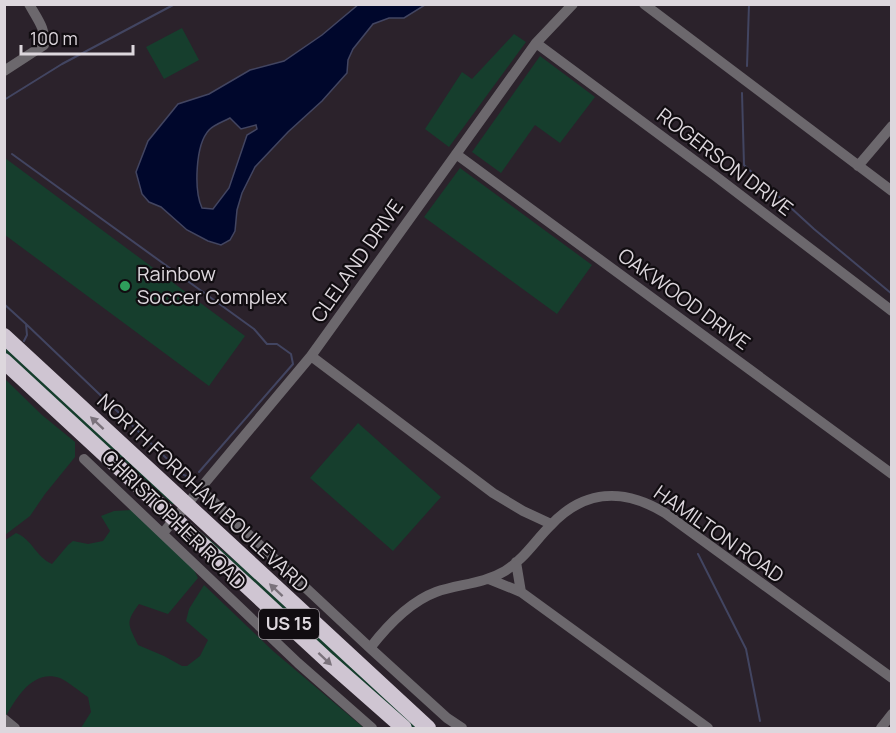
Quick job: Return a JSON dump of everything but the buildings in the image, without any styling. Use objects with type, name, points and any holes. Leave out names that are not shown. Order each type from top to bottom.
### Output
[{"type":"highway","name":"NORTH FORDHAM BOULEVARD","points":[[4,336],[428,729]]},
{"type":"highway","name":"NORTH FORDHAM BOULEVARD","points":[[4,361],[404,729]]},
{"type":"street","points":[[4,71],[44,45],[43,28],[29,4]]},
{"type":"street","name":"CLELAND DRIVE","points":[[163,533],[311,356],[536,43],[573,4]]},
{"type":"street","points":[[644,4],[891,191]]},
{"type":"street","name":"ROGERSON DRIVE","points":[[536,43],[714,174],[891,311]]},
{"type":"street","points":[[858,166],[891,126]]},
{"type":"street","name":"OAKWOOD DRIVE","points":[[456,154],[891,474]]},
{"type":"street","points":[[311,356],[493,493],[551,524]]},
{"type":"street","name":"CHRISTOPHER ROAD","points":[[84,459],[306,670],[372,729]]},
{"type":"street","points":[[200,489],[370,648],[462,729]]},
{"type":"street","name":"HAMILTON ROAD","points":[[370,648],[388,626],[412,606],[433,593],[489,579],[516,562],[551,524],[572,507],[597,498],[621,496],[648,503],[664,513],[891,678]]},
{"type":"street","points":[[516,562],[521,592]]},
{"type":"street","points":[[489,579],[521,592],[708,729]]},
{"type":"street","points":[[881,729],[891,714]]},
{"type":"street","points":[[4,720],[15,729]]},
{"type":"green space","points":[[182,28],[199,60],[164,79],[146,47]]},
{"type":"green space","points":[[514,34],[526,42],[449,147],[425,129],[462,72],[472,79]]},
{"type":"green space","points":[[540,56],[595,97],[560,143],[535,125],[501,173],[472,152]]},
{"type":"green space","name":"Rainbow Soccer Complex","points":[[5,158],[245,336],[209,386],[5,235]]},
{"type":"green space","points":[[460,168],[592,265],[557,314],[424,217]]},
{"type":"green space","points":[[4,342],[175,504],[172,504],[125,461],[73,419],[5,355]]},
{"type":"green space","points":[[5,379],[42,415],[75,442],[75,457],[30,516],[5,535]]},
{"type":"green space","points":[[358,423],[441,497],[393,551],[310,478]]},
{"type":"green space","points":[[132,510],[194,570],[198,578],[168,614],[139,604],[130,620],[138,645],[182,666],[187,666],[200,656],[208,640],[186,621],[189,609],[204,585],[273,651],[364,728],[81,728],[91,712],[88,697],[60,678],[50,676],[42,677],[27,686],[6,716],[18,728],[5,728],[4,541],[16,533],[26,539],[42,557],[52,564],[73,541],[88,544],[103,541],[110,531],[101,516],[114,511]]},
{"type":"green space","points":[[192,525],[273,592],[422,728],[410,728]]},
{"type":"water","points":[[359,4],[425,5],[404,18],[389,18],[373,24],[353,49],[348,60],[347,73],[255,167],[242,193],[237,210],[235,231],[230,240],[221,245],[208,241],[187,230],[161,207],[149,202],[142,194],[136,172],[148,141],[178,104],[209,94],[250,70],[284,61],[322,35]],"holes":[[[230,118],[241,129],[256,125],[257,129],[247,135],[229,188],[213,209],[202,208],[199,200],[197,168],[204,137],[211,128]]]},
{"type":"waterway","points":[[4,100],[62,64],[175,4]]},
{"type":"waterway","points":[[747,66],[749,4]]},
{"type":"waterway","points":[[742,93],[744,165],[814,229],[892,294]]},
{"type":"waterway","points":[[12,154],[254,329],[267,344],[277,344],[291,354],[293,364],[199,472]]},
{"type":"waterway","points":[[4,304],[26,324],[27,335],[24,341]]},
{"type":"waterway","points":[[26,324],[184,475],[191,478]]},
{"type":"waterway","points":[[698,554],[746,649],[760,721]]},
{"type":"place","name":"Rainbow Soccer Complex","points":[[125,286]]}]
